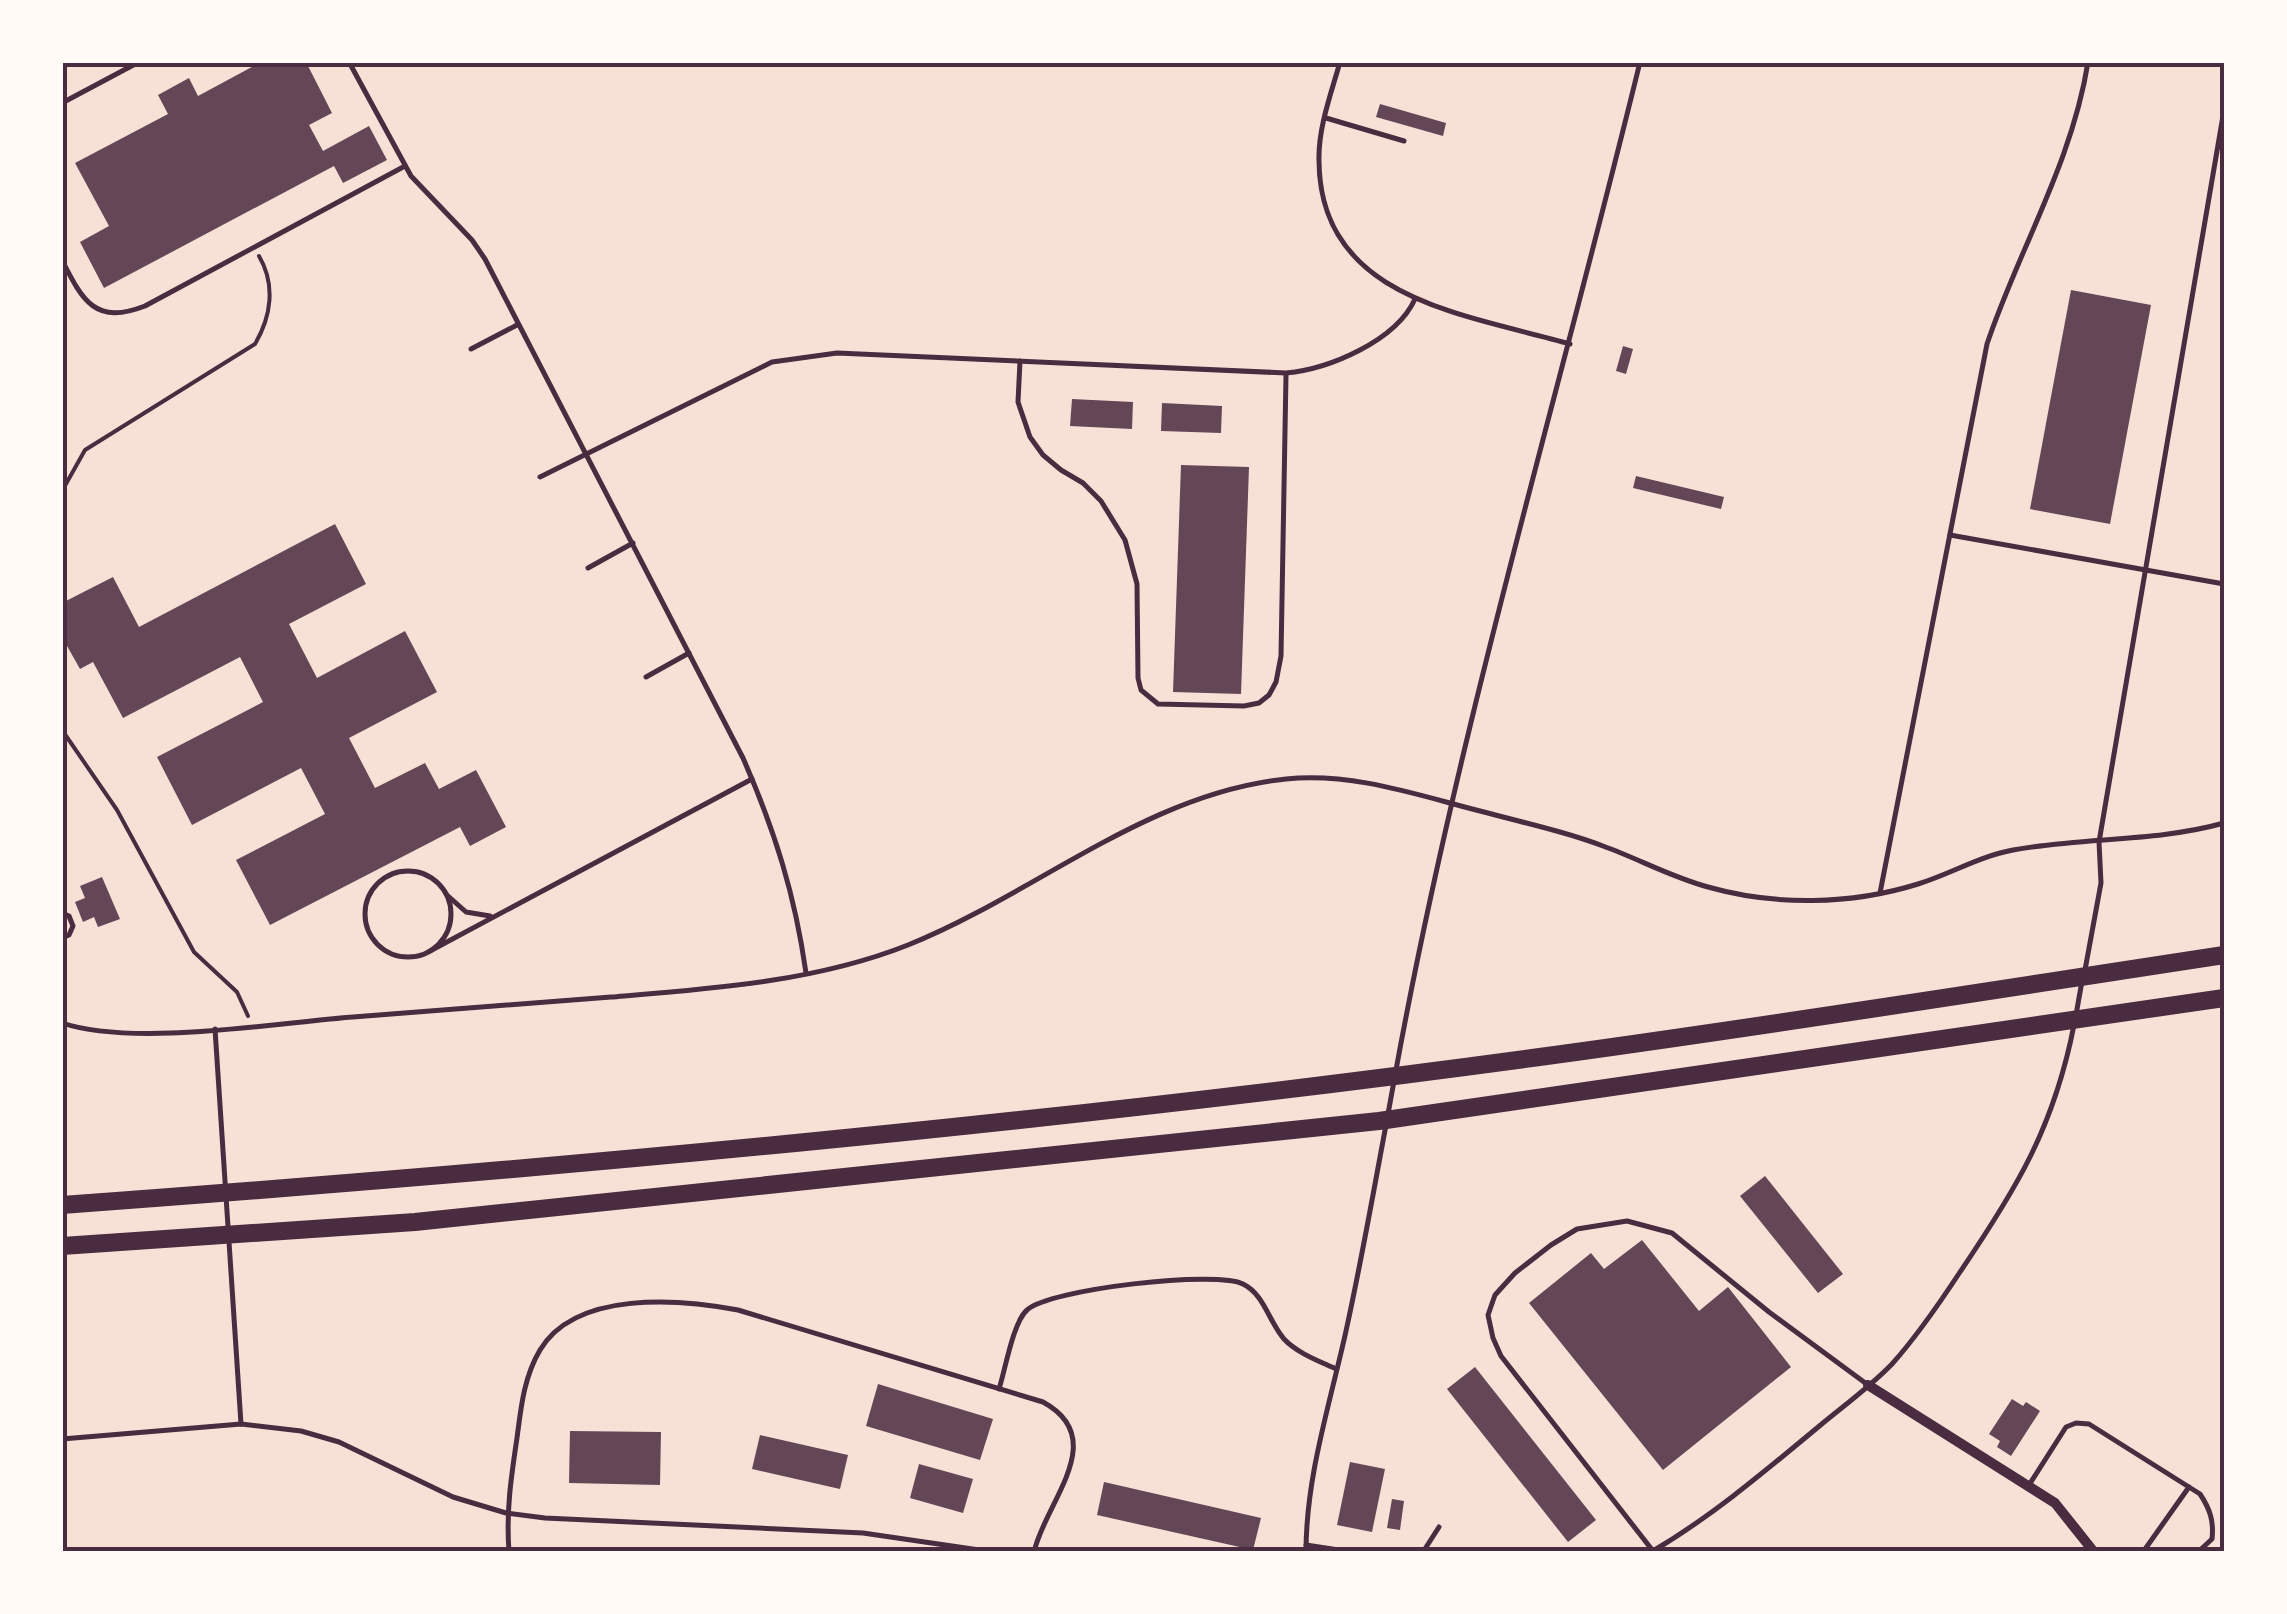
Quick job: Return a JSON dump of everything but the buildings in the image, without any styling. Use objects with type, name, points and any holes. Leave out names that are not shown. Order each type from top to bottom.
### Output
[{"type":"highway","points":[[62,1205],[870,1136],[1244,1093],[1532,1058],[2224,955]]},
{"type":"highway","points":[[62,1246],[415,1222],[1379,1121],[2224,998]]},
{"type":"street","points":[[1868,1385],[2055,1503],[2094,1552]]},
{"type":"lane","points":[[62,102],[139,62]]},
{"type":"lane","points":[[349,62],[406,166],[431,200],[472,240],[587,453],[752,778],[788,872],[806,973]]},
{"type":"lane","points":[[1340,62],[1319,160],[1328,217],[1339,238],[1359,262],[1403,295],[1570,344]]},
{"type":"lane","points":[[1352,1552],[1306,1548],[1312,1480],[1450,804],[1640,62]]},
{"type":"lane","points":[[1880,893],[1987,344],[2069,142],[2088,62]]},
{"type":"lane","points":[[1868,1385],[1769,1312],[1672,1232],[1627,1221],[1577,1229],[1538,1254],[1514,1273],[1488,1314],[1500,1356],[1652,1552],[1702,1521],[1890,1367],[1928,1322],[1998,1216],[2035,1152],[2067,1060],[2097,906],[2099,842],[2224,110]]},
{"type":"lane","points":[[1326,118],[1404,141]]},
{"type":"lane","points":[[62,260],[76,288],[91,306],[122,315],[406,166]]},
{"type":"lane","points":[[540,477],[772,362],[837,353],[1286,374],[1313,370],[1387,334],[1409,313],[1415,299]]},
{"type":"lane","points":[[471,348],[518,324]]},
{"type":"lane","points":[[1020,361],[1018,402],[1030,437],[1043,455],[1084,483],[1126,540],[1137,584],[1138,678],[1149,699],[1158,704],[1244,706],[1259,703],[1276,682],[1281,656],[1286,374]]},
{"type":"lane","points":[[1950,534],[2224,584]]},
{"type":"lane","points":[[588,568],[633,543]]},
{"type":"lane","points":[[646,677],[689,654]]},
{"type":"lane","points":[[495,916],[466,912],[433,879],[406,871],[379,883],[368,898],[365,918],[378,945],[395,955],[416,956],[430,951],[752,778]]},
{"type":"lane","points":[[62,1024],[103,1030],[215,1029],[737,985],[836,968],[906,946],[1010,898],[1188,802],[1237,785],[1294,778],[1353,780],[1603,846],[1710,888],[1788,900],[1880,893],[1922,883],[2006,851],[2224,823]]},
{"type":"lane","points":[[430,951],[448,932],[452,913],[446,894]]},
{"type":"lane","points":[[62,912],[69,916],[73,926],[62,938]]},
{"type":"lane","points":[[215,1029],[241,1424]]},
{"type":"lane","points":[[999,1389],[1026,1310],[1070,1293],[1197,1278],[1227,1278],[1247,1285],[1286,1341],[1336,1369]]},
{"type":"lane","points":[[509,1552],[506,1513],[520,1414],[530,1368],[542,1345],[588,1312],[691,1302],[738,1310],[1042,1402],[1058,1411],[1070,1425],[1068,1477],[1042,1527],[1034,1552]]},
{"type":"lane","points":[[62,1439],[241,1424],[301,1431],[338,1442],[454,1497],[506,1513],[862,1533],[990,1551]]},
{"type":"lane","points":[[2029,1486],[2066,1427],[2089,1424],[2200,1494],[2213,1526],[2212,1539],[2198,1552]]},
{"type":"lane","points":[[2143,1552],[2188,1487]]},
{"type":"lane","points":[[1422,1552],[1439,1527]]},
{"type":"path","points":[[62,490],[85,450],[255,344],[271,303],[263,263],[254,248]]},
{"type":"path","points":[[62,730],[118,810],[194,952],[237,992],[246,1007],[250,1026]]}]
